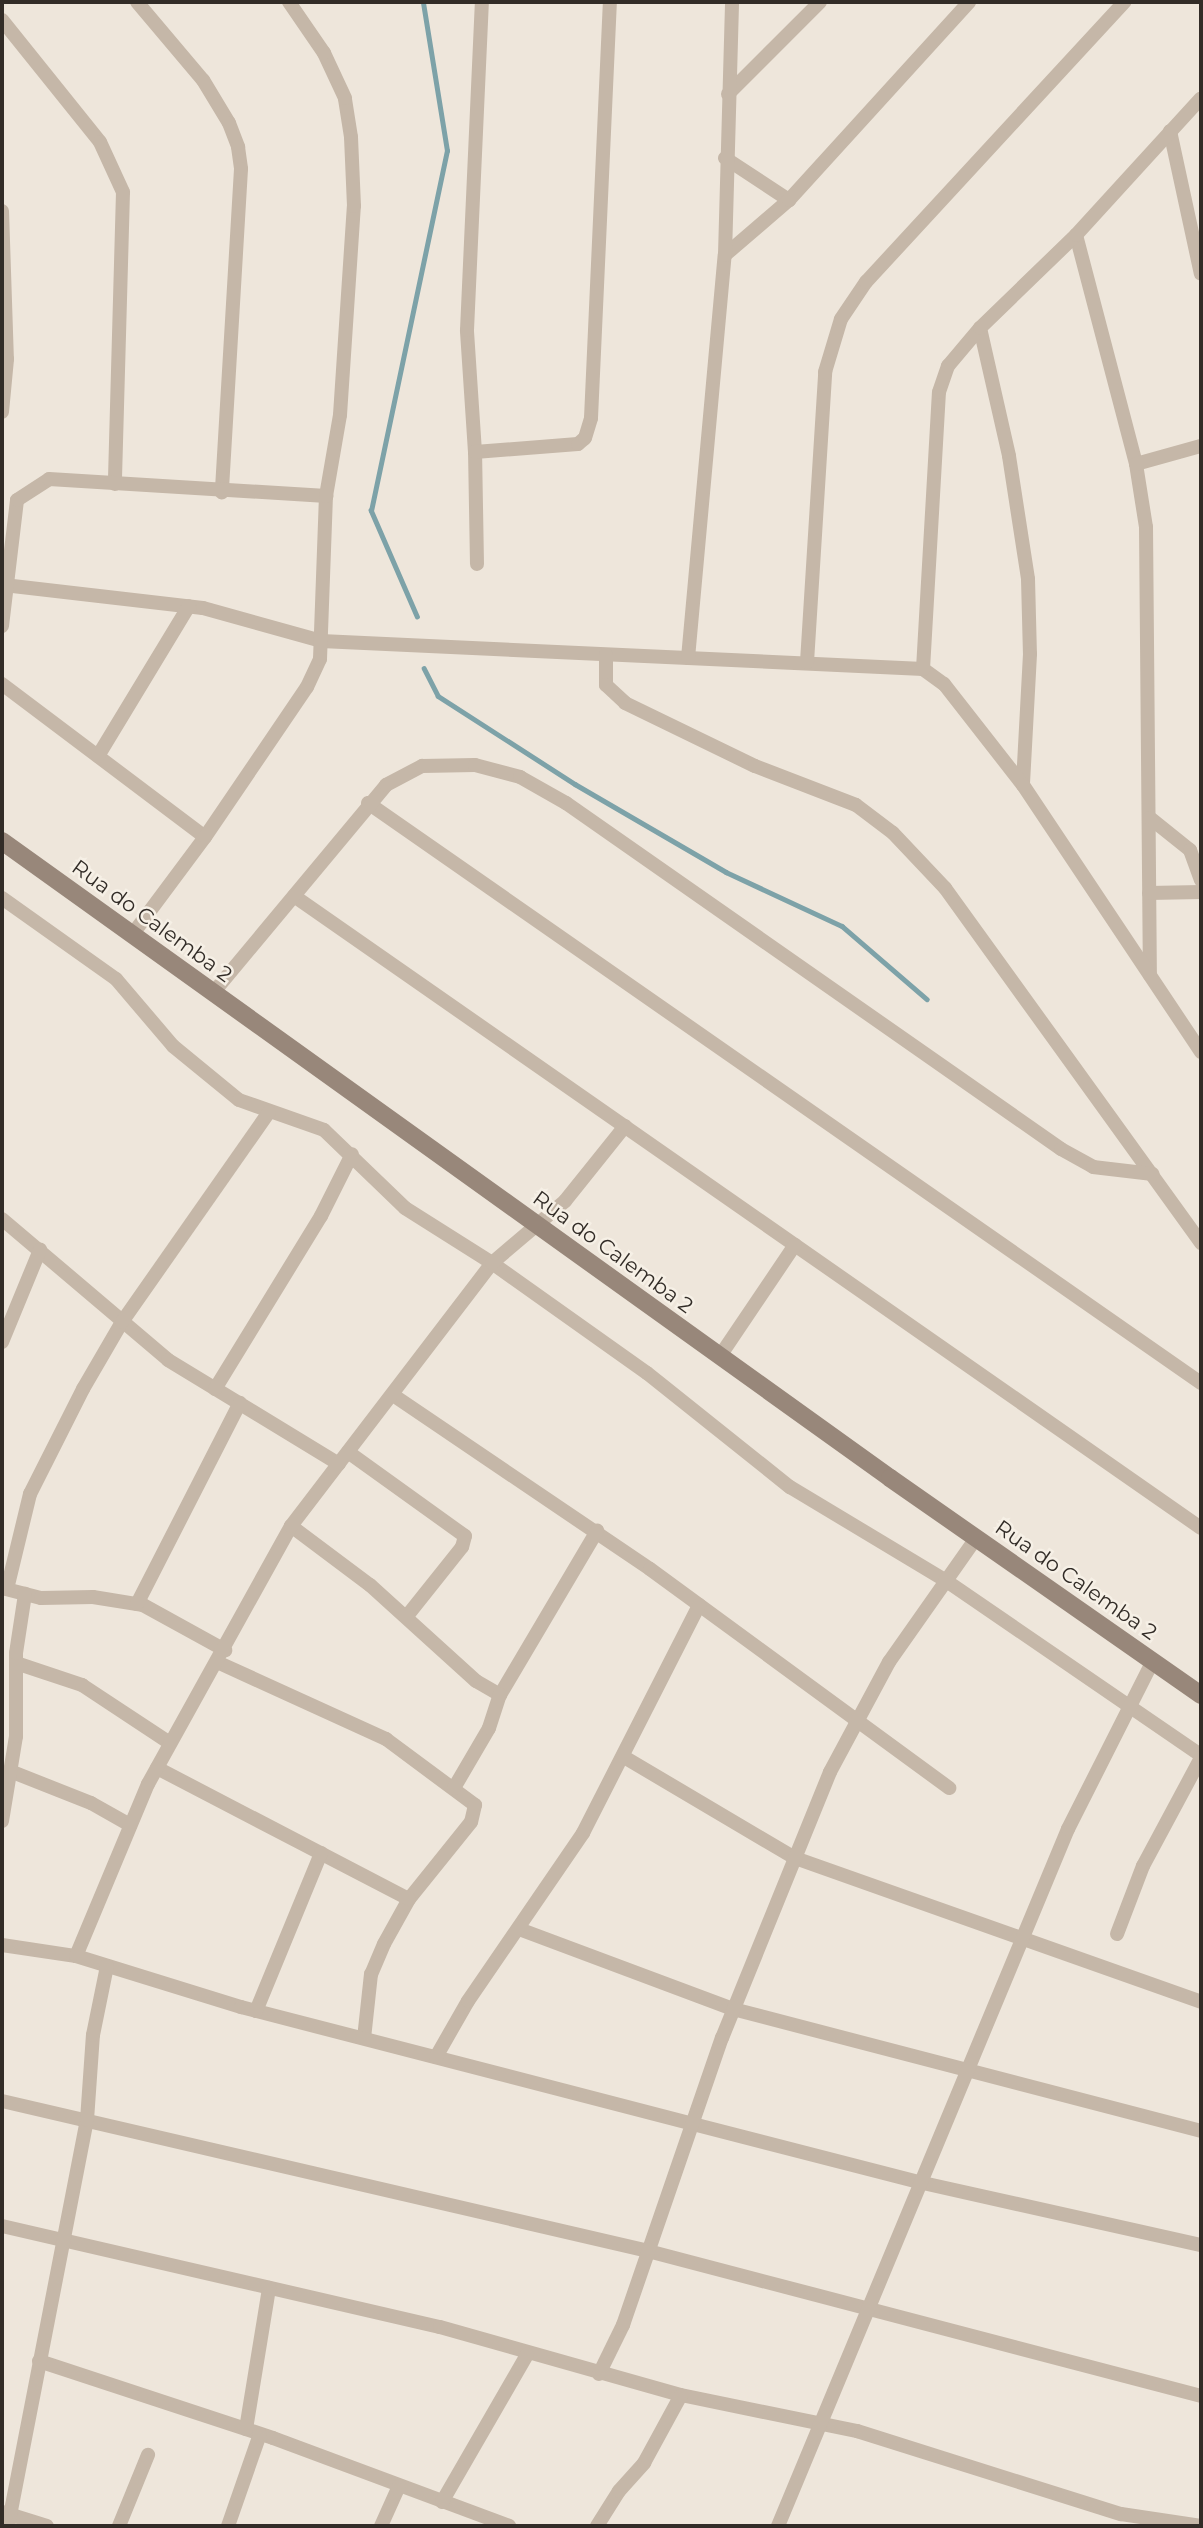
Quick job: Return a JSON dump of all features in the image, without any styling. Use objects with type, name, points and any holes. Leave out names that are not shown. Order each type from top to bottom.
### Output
[{"type":"main road","name":"Rua do Calemba 2","points":[[2,841],[720,1356],[1201,1695]]},
{"type":"street","points":[[137,2],[203,80],[229,123],[238,147],[240,169],[222,492]]},
{"type":"street","points":[[132,935],[205,838],[307,687],[320,659],[326,496],[341,401],[354,206],[351,138],[345,98],[324,53],[289,2]]},
{"type":"street","points":[[477,564],[475,452],[467,330],[482,2]]},
{"type":"street","points":[[475,452],[578,444],[587,433],[596,375],[597,250],[610,2]]},
{"type":"street","points":[[688,658],[725,256],[725,158],[732,2]]},
{"type":"street","points":[[728,94],[820,2]]},
{"type":"street","points":[[725,256],[789,200],[969,2]]},
{"type":"street","points":[[807,662],[825,372],[841,319],[866,282],[1124,2]]},
{"type":"street","points":[[2,20],[100,142],[123,192],[115,484]]},
{"type":"street","points":[[923,669],[939,392],[948,366],[980,328],[1076,235],[1201,98]]},
{"type":"street","points":[[1170,131],[1201,274]]},
{"type":"street","points":[[725,158],[789,200]]},
{"type":"street","points":[[2,211],[7,359],[2,412]]},
{"type":"street","points":[[1076,235],[1136,464],[1146,527],[1150,976]]},
{"type":"street","points":[[980,328],[1009,456],[1028,579],[1030,654],[1023,785]]},
{"type":"street","points":[[1136,464],[1201,446]]},
{"type":"street","points":[[2,626],[3,583],[17,500],[49,479],[222,492],[326,496]]},
{"type":"street","points":[[2,496],[17,500]]},
{"type":"street","points":[[3,583],[189,606],[321,641],[923,669],[944,684],[1023,785],[1201,1052]]},
{"type":"street","points":[[98,756],[189,606]]},
{"type":"street","points":[[606,655],[606,685],[625,704],[755,766],[856,805],[893,833],[945,888],[1201,1243]]},
{"type":"street","points":[[4,690],[98,756],[205,838]]},
{"type":"street","points":[[213,993],[368,803],[386,785],[422,766],[475,765],[520,777],[650,861],[1061,1149],[1093,1167],[1153,1174]]},
{"type":"street","points":[[368,803],[1201,1383]]},
{"type":"street","points":[[1150,818],[1190,850],[1201,880]]},
{"type":"street","points":[[1149,894],[1201,892]]},
{"type":"street","points":[[294,896],[1201,1528]]},
{"type":"street","points":[[2,898],[116,979],[193,1066],[239,1100],[269,1112],[301,1119],[324,1130],[352,1154],[405,1208],[492,1263],[647,1373],[790,1488],[945,1580],[1201,1756],[1143,1866],[1117,1934]]},
{"type":"street","points":[[269,1112],[122,1322],[30,1494],[4,1589],[25,1594],[137,1604],[221,1656],[386,1739],[475,1805],[473,1818],[410,1899],[371,1975],[364,2038]]},
{"type":"street","points":[[76,1956],[130,1825],[157,1768],[291,1526],[492,1263],[535,1223],[565,1201],[625,1126]]},
{"type":"street","points":[[215,1389],[321,1216],[352,1154]]},
{"type":"street","points":[[2,1219],[168,1360],[339,1464]]},
{"type":"street","points":[[720,1356],[795,1245]]},
{"type":"street","points":[[2,1342],[40,1250]]},
{"type":"street","points":[[393,1395],[597,1531],[948,1788]]},
{"type":"street","points":[[137,1604],[240,1403]]},
{"type":"street","points":[[348,1452],[465,1536],[462,1547],[407,1616]]},
{"type":"street","points":[[291,1526],[407,1616],[476,1681],[500,1695]]},
{"type":"street","points":[[454,1788],[489,1728],[500,1695],[597,1531]]},
{"type":"street","points":[[599,2374],[623,2325],[733,2009],[855,1720],[945,1580],[976,1538]]},
{"type":"street","points":[[2,1821],[17,1720],[16,1662],[25,1594]]},
{"type":"street","points":[[436,2057],[583,1833],[699,1605]]},
{"type":"street","points":[[778,2526],[923,2183],[1068,1829],[1153,1661]]},
{"type":"street","points":[[16,1662],[82,1685],[170,1743]]},
{"type":"street","points":[[624,1757],[795,1858],[1201,2002]]},
{"type":"street","points":[[157,1768],[410,1899]]},
{"type":"street","points":[[10,1771],[70,1794],[130,1825]]},
{"type":"street","points":[[256,2011],[321,1853]]},
{"type":"street","points":[[519,1929],[733,2009],[969,2068],[1201,2131]]},
{"type":"street","points":[[2,1945],[76,1956],[256,2011],[923,2183],[1201,2245]]},
{"type":"street","points":[[47,2526],[6,2518],[87,2120],[93,2035],[107,1966]]},
{"type":"street","points":[[2,2101],[649,2251],[871,2306],[1201,2396]]},
{"type":"street","points":[[2,2226],[440,2327],[527,2355],[681,2395],[903,2442],[1121,2514],[1201,2526]]},
{"type":"street","points":[[228,2526],[253,2431],[269,2288]]},
{"type":"street","points":[[442,2502],[527,2355]]},
{"type":"street","points":[[39,2361],[253,2431],[509,2526]]},
{"type":"street","points":[[597,2526],[619,2491],[644,2463],[681,2395]]},
{"type":"street","points":[[118,2526],[148,2455]]},
{"type":"street","points":[[381,2526],[399,2486]]},
{"type":"waterway","points":[[417,617],[371,511],[447,151],[423,2]]},
{"type":"waterway","points":[[424,668],[438,696],[575,784],[726,872],[842,926],[927,999]]}]
